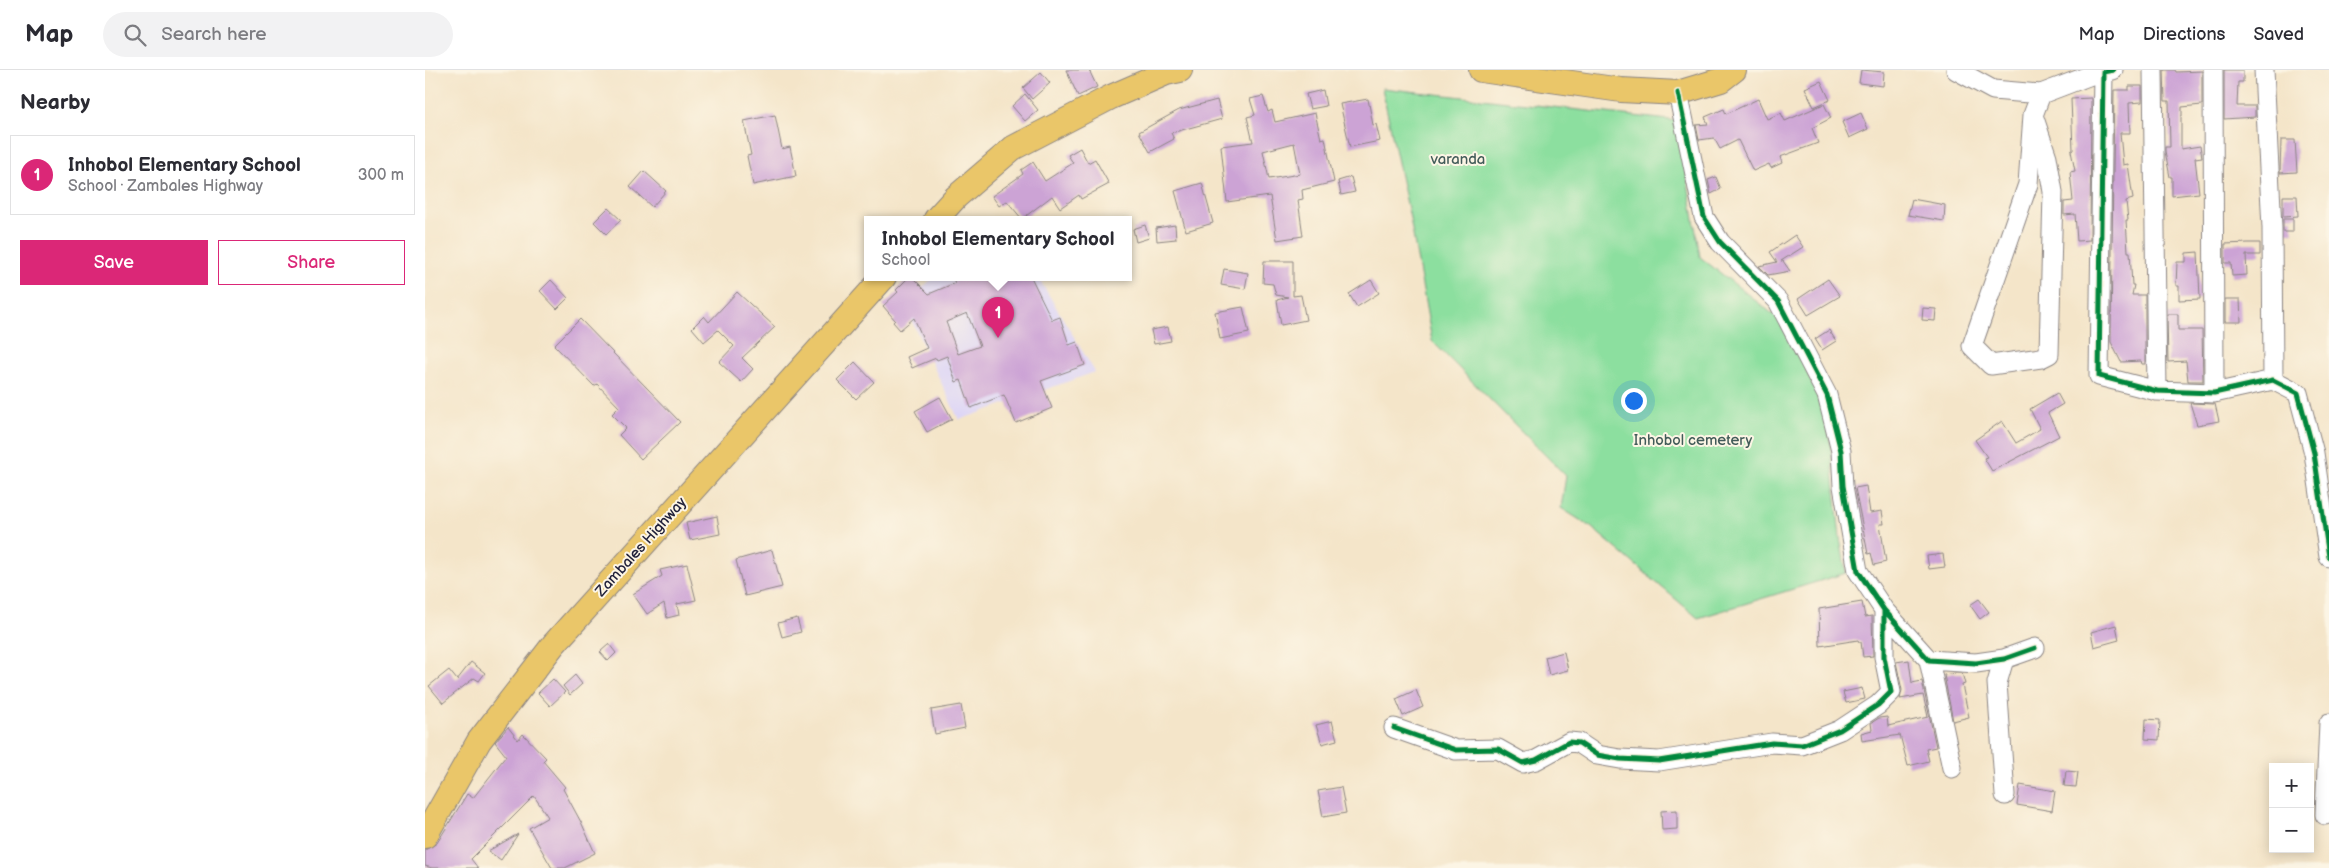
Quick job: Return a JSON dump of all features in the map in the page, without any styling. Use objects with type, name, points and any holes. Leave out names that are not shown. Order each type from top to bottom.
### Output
[{"type":"main road","points":[[939,216],[956,196],[1013,148],[1111,97],[1166,73],[1179,70]]},
{"type":"main road","points":[[1481,70],[1621,90],[1678,93],[1721,80],[1734,70]]},
{"type":"main road","name":"Zambales Highway","points":[[425,836],[479,741],[554,644],[880,281]]},
{"type":"street","points":[[1956,70],[1993,90],[2041,94],[2107,71],[2099,376],[2157,391],[2214,393],[2273,380],[2298,392],[2314,453],[2329,557]]},
{"type":"street","points":[[2153,70],[2157,391]]},
{"type":"street","points":[[2213,70],[2214,393]]},
{"type":"street","points":[[2264,70],[2272,228],[2273,380]]},
{"type":"street","points":[[1678,93],[1704,217],[1720,242],[1778,301],[1827,395],[1841,451],[1843,486],[1858,572],[1884,610],[1929,660],[1952,768]]},
{"type":"street","points":[[2033,116],[2047,157],[2053,192],[2049,354],[2041,358],[1991,365],[1972,346],[2029,184],[2033,116],[2041,94]]},
{"type":"street","points":[[1394,728],[1456,750],[1498,749],[1523,763],[1536,760],[1569,742],[1579,743],[1597,755],[1620,759],[1659,761],[1772,743],[1802,745],[1840,730],[1878,705],[1891,692],[1884,658],[1884,610]]},
{"type":"street","points":[[1929,660],[1976,663],[2004,659],[2035,648]]},
{"type":"street","points":[[2004,659],[1997,683],[2005,795]]},
{"type":"street","points":[[2325,814],[2329,723]]},
{"type":"shaded area","points":[[930,281],[1040,281],[1095,372],[959,420],[904,305]]},
{"type":"green space","name":"Inhobol cemetery","points":[[1382,88],[1678,121],[1700,257],[1788,326],[1828,422],[1840,538],[1846,573],[1698,618],[1591,527],[1561,508],[1566,476],[1432,341],[1410,218]]},
{"type":"building","points":[[1066,70],[1089,70],[1097,87],[1078,96]]},
{"type":"building","points":[[1861,70],[1884,72],[1883,86],[1859,83]]},
{"type":"building","points":[[2164,70],[2175,70],[2176,72],[2202,71],[2202,105],[2182,107],[2181,116],[2181,149],[2200,146],[2202,157],[2195,158],[2199,193],[2172,196],[2172,177],[2170,177],[2165,151],[2165,147],[2170,147],[2169,101],[2165,101]]},
{"type":"building","points":[[2224,70],[2243,70],[2243,82],[2238,82],[2237,106],[2255,106],[2255,117],[2224,119]]},
{"type":"building","points":[[1041,72],[1050,83],[1032,99],[1023,88]]},
{"type":"building","points":[[1821,81],[1830,100],[1814,107],[1805,88]]},
{"type":"building","points":[[2129,86],[2142,86],[2142,102],[2129,103],[2130,133],[2120,133],[2123,165],[2128,164],[2133,199],[2126,201],[2128,252],[2130,252],[2132,285],[2134,285],[2132,295],[2145,295],[2145,364],[2142,364],[2141,361],[2121,362],[2111,342],[2114,90],[2129,90]]},
{"type":"building","points":[[1323,90],[1326,106],[1310,109],[1306,94]]},
{"type":"building","points":[[1025,94],[1038,110],[1025,121],[1012,106]]},
{"type":"building","points":[[1263,96],[1268,112],[1272,110],[1275,122],[1315,113],[1321,139],[1325,138],[1334,182],[1302,190],[1303,199],[1298,200],[1303,236],[1277,240],[1270,196],[1227,202],[1221,146],[1253,142],[1247,117],[1255,115],[1250,99]],"holes":[[[1294,143],[1300,174],[1269,179],[1263,151]]]},
{"type":"building","points":[[2091,98],[2090,240],[2077,241],[2075,214],[2064,215],[2064,202],[2073,201],[2070,172],[2075,171],[2071,151],[2073,150],[2071,99]]},
{"type":"building","points":[[1368,99],[1373,125],[1376,124],[1380,141],[1350,147],[1340,104]]},
{"type":"building","points":[[1758,99],[1767,119],[1781,113],[1785,121],[1824,104],[1831,118],[1812,128],[1818,143],[1780,157],[1782,163],[1771,168],[1769,164],[1753,171],[1738,140],[1720,149],[1714,138],[1699,140],[1696,125],[1708,124],[1705,117],[1724,109],[1726,114]]},
{"type":"building","points":[[1217,100],[1222,119],[1171,133],[1174,139],[1150,152],[1139,132],[1179,110]]},
{"type":"building","points":[[1861,113],[1868,129],[1849,138],[1842,122]]},
{"type":"building","points":[[775,115],[782,149],[790,147],[796,176],[753,185],[747,156],[751,155],[744,121]]},
{"type":"building","points":[[2281,140],[2295,140],[2297,172],[2280,173]]},
{"type":"building","points":[[1080,148],[1088,163],[1095,159],[1109,184],[1081,199],[1079,195],[1060,208],[1052,196],[1026,216],[1020,216],[1007,201],[999,206],[992,196],[1023,174],[1021,170],[1033,162],[1045,181],[1073,163],[1068,155]]},
{"type":"building","points":[[644,171],[666,191],[652,207],[630,187]]},
{"type":"building","points":[[1351,177],[1355,192],[1341,195],[1338,181]]},
{"type":"building","points":[[1716,177],[1721,189],[1711,194],[1708,180]]},
{"type":"building","points":[[1202,183],[1213,223],[1186,231],[1175,191]]},
{"type":"building","points":[[2283,196],[2297,196],[2298,216],[2283,217]]},
{"type":"building","points":[[1912,199],[1945,205],[1944,221],[1908,215]]},
{"type":"building","points":[[608,208],[621,220],[606,234],[594,222]]},
{"type":"building","points":[[2283,219],[2293,219],[2293,232],[2283,232]]},
{"type":"building","points":[[1145,225],[1149,238],[1136,242],[1133,229]]},
{"type":"building","points":[[1175,225],[1176,239],[1157,241],[1156,228]]},
{"type":"building","points":[[1795,235],[1803,247],[1781,261],[1790,271],[1768,275],[1759,266],[1777,262],[1770,252]]},
{"type":"building","points":[[2260,243],[2260,255],[2246,255],[2247,275],[2232,276],[2231,263],[2225,263],[2225,244]]},
{"type":"building","points":[[2198,252],[2200,299],[2179,300],[2179,286],[2176,286],[2177,262],[2186,262],[2186,253]]},
{"type":"building","points":[[1264,261],[1293,261],[1293,296],[1301,295],[1306,320],[1281,325],[1277,300],[1288,297],[1276,295],[1273,284],[1263,283]]},
{"type":"building","points":[[1224,269],[1248,273],[1245,289],[1221,285]]},
{"type":"building","points":[[1828,279],[1840,296],[1808,315],[1798,299]]},
{"type":"building","points":[[551,280],[568,298],[557,309],[540,291]]},
{"type":"building","points":[[1371,280],[1379,293],[1357,307],[1349,294]]},
{"type":"building","points":[[905,281],[916,281],[929,294],[955,283],[954,281],[1033,281],[1052,320],[1060,317],[1069,345],[1077,342],[1085,365],[1041,381],[1052,408],[1016,423],[1004,395],[971,408],[961,380],[956,382],[947,356],[937,360],[936,358],[912,368],[907,357],[927,348],[914,318],[900,330],[893,322],[895,320],[883,306],[898,292],[896,290]],"holes":[[[967,313],[980,346],[958,354],[946,322]]]},
{"type":"building","points":[[737,292],[775,327],[742,358],[753,369],[741,382],[719,362],[734,346],[718,330],[704,342],[692,328],[704,316],[709,322]]},
{"type":"building","points":[[2225,299],[2240,299],[2241,322],[2225,322]]},
{"type":"building","points":[[1243,307],[1249,333],[1220,339],[1215,312]]},
{"type":"building","points":[[1923,308],[1936,309],[1935,321],[1922,320]]},
{"type":"building","points":[[2167,314],[2178,314],[2178,330],[2202,330],[2203,381],[2188,381],[2186,361],[2168,362]]},
{"type":"building","points":[[580,319],[680,422],[641,459],[619,435],[626,428],[612,414],[619,407],[597,384],[594,386],[554,345]]},
{"type":"building","points":[[1168,327],[1171,341],[1154,344],[1151,330]]},
{"type":"building","points":[[1829,330],[1836,341],[1822,350],[1815,339]]},
{"type":"building","points":[[855,362],[874,382],[856,399],[837,380]]},
{"type":"building","points":[[2057,393],[2063,404],[2048,413],[2059,436],[1992,471],[1984,458],[1987,457],[1975,440],[2002,421],[2016,443],[2040,429],[2030,409]]},
{"type":"building","points":[[940,397],[952,419],[927,432],[915,411]]},
{"type":"building","points":[[2190,403],[2215,404],[2219,421],[2197,425]]},
{"type":"building","points":[[1866,486],[1870,513],[1882,511],[1884,524],[1880,524],[1886,562],[1874,565],[1871,553],[1868,554],[1855,488]]},
{"type":"building","points":[[717,516],[720,534],[690,540],[686,523]]},
{"type":"building","points":[[772,550],[782,587],[745,596],[736,560]]},
{"type":"building","points":[[1943,554],[1945,567],[1929,569],[1927,556]]},
{"type":"building","points":[[687,564],[696,600],[677,604],[679,615],[667,618],[664,603],[647,614],[633,594],[662,576],[660,570]]},
{"type":"building","points":[[1979,599],[1989,612],[1980,619],[1970,605]]},
{"type":"building","points":[[1862,602],[1865,617],[1872,616],[1873,656],[1863,657],[1861,642],[1858,640],[1820,646],[1819,609]]},
{"type":"building","points":[[797,618],[801,632],[782,637],[778,623]]},
{"type":"building","points":[[2116,625],[2119,640],[2094,647],[2091,632]]},
{"type":"building","points":[[609,644],[616,653],[608,661],[600,652]]},
{"type":"building","points":[[1564,652],[1568,670],[1549,675],[1545,657]]},
{"type":"building","points":[[1909,660],[1912,683],[1922,681],[1936,747],[1926,749],[1929,761],[1908,766],[1900,735],[1862,741],[1861,733],[1872,730],[1871,723],[1879,718],[1887,717],[1888,726],[1928,717],[1923,695],[1900,699],[1902,690],[1896,662]]},
{"type":"building","points":[[471,662],[485,673],[479,681],[474,678],[443,703],[429,686],[449,670],[457,680]]},
{"type":"building","points":[[1962,673],[1965,684],[1962,685],[1969,717],[1953,721],[1944,675]]},
{"type":"building","points":[[575,675],[582,684],[570,695],[563,686]]},
{"type":"building","points":[[553,679],[565,692],[550,706],[538,693]]},
{"type":"building","points":[[1862,688],[1865,699],[1846,703],[1843,692]]},
{"type":"building","points":[[1416,690],[1423,707],[1403,716],[1396,699]]},
{"type":"building","points":[[961,705],[965,728],[935,734],[931,710]]},
{"type":"building","points":[[2146,719],[2160,720],[2159,740],[2145,739]]},
{"type":"building","points":[[1332,721],[1337,740],[1322,744],[1316,725]]},
{"type":"building","points":[[508,727],[518,740],[523,734],[546,758],[543,761],[565,787],[563,789],[595,853],[565,868],[552,868],[529,828],[548,817],[534,796],[471,859],[478,868],[432,868],[425,866],[425,850],[437,843],[467,794],[473,798],[506,756],[495,742]]},
{"type":"building","points":[[2066,771],[2078,772],[2076,787],[2064,786]]},
{"type":"building","points":[[2020,785],[2055,791],[2052,811],[2017,805]]},
{"type":"building","points":[[1341,787],[1346,813],[1323,817],[1318,791]]},
{"type":"building","points":[[1677,810],[1677,829],[1662,830],[1661,811]]},
{"type":"building","points":[[518,834],[501,860],[488,851]]},
{"type":"cycle path","points":[[2113,70],[2103,72],[2099,376],[2157,391],[2214,393],[2273,380],[2298,393],[2314,453],[2329,557]]},
{"type":"cycle path","points":[[1678,93],[1704,217],[1720,242],[1778,301],[1827,395],[1841,451],[1843,486],[1858,571],[1884,610],[1929,660],[1976,663],[2004,659],[2035,648]]},
{"type":"cycle path","points":[[1394,728],[1456,750],[1498,749],[1523,763],[1536,760],[1569,742],[1579,743],[1597,755],[1620,759],[1659,761],[1772,743],[1802,745],[1840,730],[1878,705],[1891,692],[1884,657],[1884,610]]},
{"type":"place","name":"Inhobol Elementary School","points":[[998,338]]},
{"type":"park label","name":"varanda","points":[[1458,159]]}]
